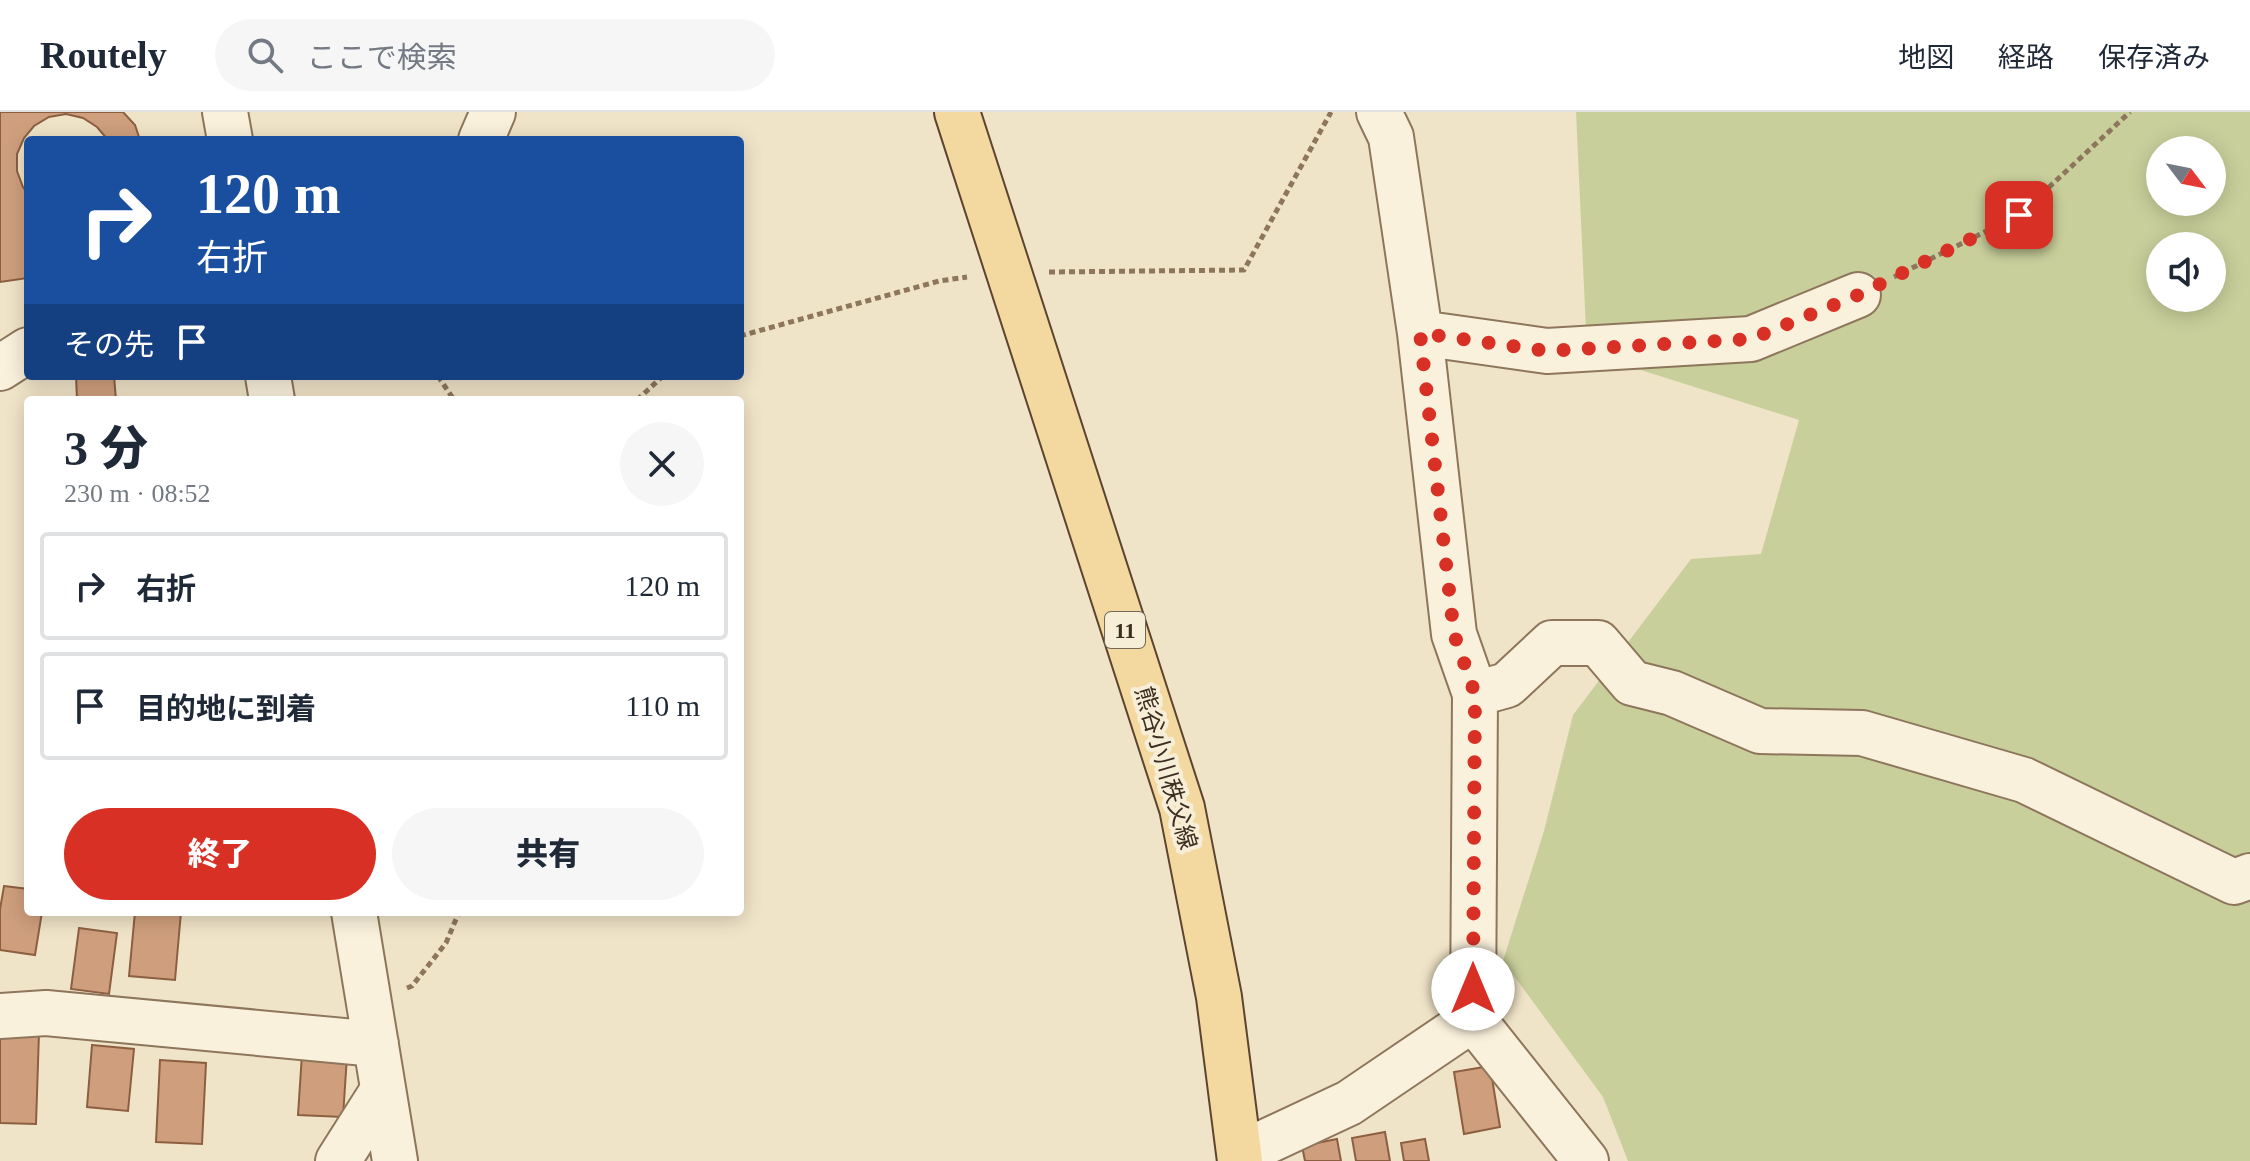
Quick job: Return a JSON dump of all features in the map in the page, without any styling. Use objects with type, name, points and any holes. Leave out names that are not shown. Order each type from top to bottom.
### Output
[{"type":"main road","name":"熊谷小川秩父線","points":[[957,112],[1182,808],[1219,997],[1240,1157]]},
{"type":"street","points":[[225,112],[229,136]]},
{"type":"street","points":[[483,136],[493,112]]},
{"type":"street","points":[[1379,112],[1391,137],[1420,333],[1454,634],[1475,694],[1473,1019],[1586,1161]]},
{"type":"street","points":[[1420,333],[1547,351],[1751,339],[1858,295]]},
{"type":"street","points":[[0,368],[24,353]]},
{"type":"street","points":[[1475,694],[1507,685],[1552,643],[1598,643],[1632,683],[1672,693],[1760,731],[1862,733],[2024,780],[2234,882],[2249,877]]},
{"type":"street","points":[[355,916],[395,1161]]},
{"type":"street","points":[[0,1016],[46,1013],[372,1023]]},
{"type":"street","points":[[1240,1157],[1349,1103],[1473,1019]]},
{"type":"street","points":[[338,1161],[383,1090]]},
{"type":"path","points":[[744,335],[939,281],[1009,273],[1244,270],[1331,112]]},
{"type":"path","points":[[1858,295],[2019,215],[2130,112]]},
{"type":"path","points":[[641,396],[659,380]]},
{"type":"path","points":[[372,1023],[412,986],[446,943],[457,916]]},
{"type":"green space","points":[[1576,112],[2250,112],[2250,1161],[1628,1161],[1603,1097],[1503,961],[1544,831],[1573,715],[1691,559],[1761,554],[1799,420],[1587,353]]},
{"type":"building","points":[[0,112],[123,112],[135,125],[139,136],[105,136],[83,118],[66,114],[49,117],[24,136],[17,154],[17,171],[24,188],[24,279],[0,282]]},
{"type":"building","points":[[76,380],[114,380],[116,396],[77,396]]},
{"type":"building","points":[[4,886],[24,888],[24,916],[41,916],[35,955],[0,950],[0,909]]},
{"type":"building","points":[[135,916],[181,916],[175,980],[129,976]]},
{"type":"building","points":[[79,928],[117,933],[109,994],[71,989]]},
{"type":"building","points":[[0,1032],[39,1033],[36,1124],[0,1123]]},
{"type":"building","points":[[92,1045],[134,1049],[128,1111],[87,1107]]},
{"type":"building","points":[[302,1054],[347,1056],[343,1117],[298,1115]]},
{"type":"building","points":[[160,1060],[206,1063],[202,1144],[156,1142]]},
{"type":"building","points":[[1490,1066],[1500,1127],[1464,1134],[1454,1072]]},
{"type":"building","points":[[1385,1132],[1390,1161],[1356,1161],[1352,1138]]},
{"type":"building","points":[[1337,1139],[1341,1161],[1305,1161],[1302,1146]]},
{"type":"building","points":[[1425,1139],[1429,1161],[1404,1161],[1401,1143]]},
{"type":"route","points":[[1473,989],[1475,694],[1454,634],[1420,333],[1547,351],[1751,339],[1858,295],[2019,215]]}]
